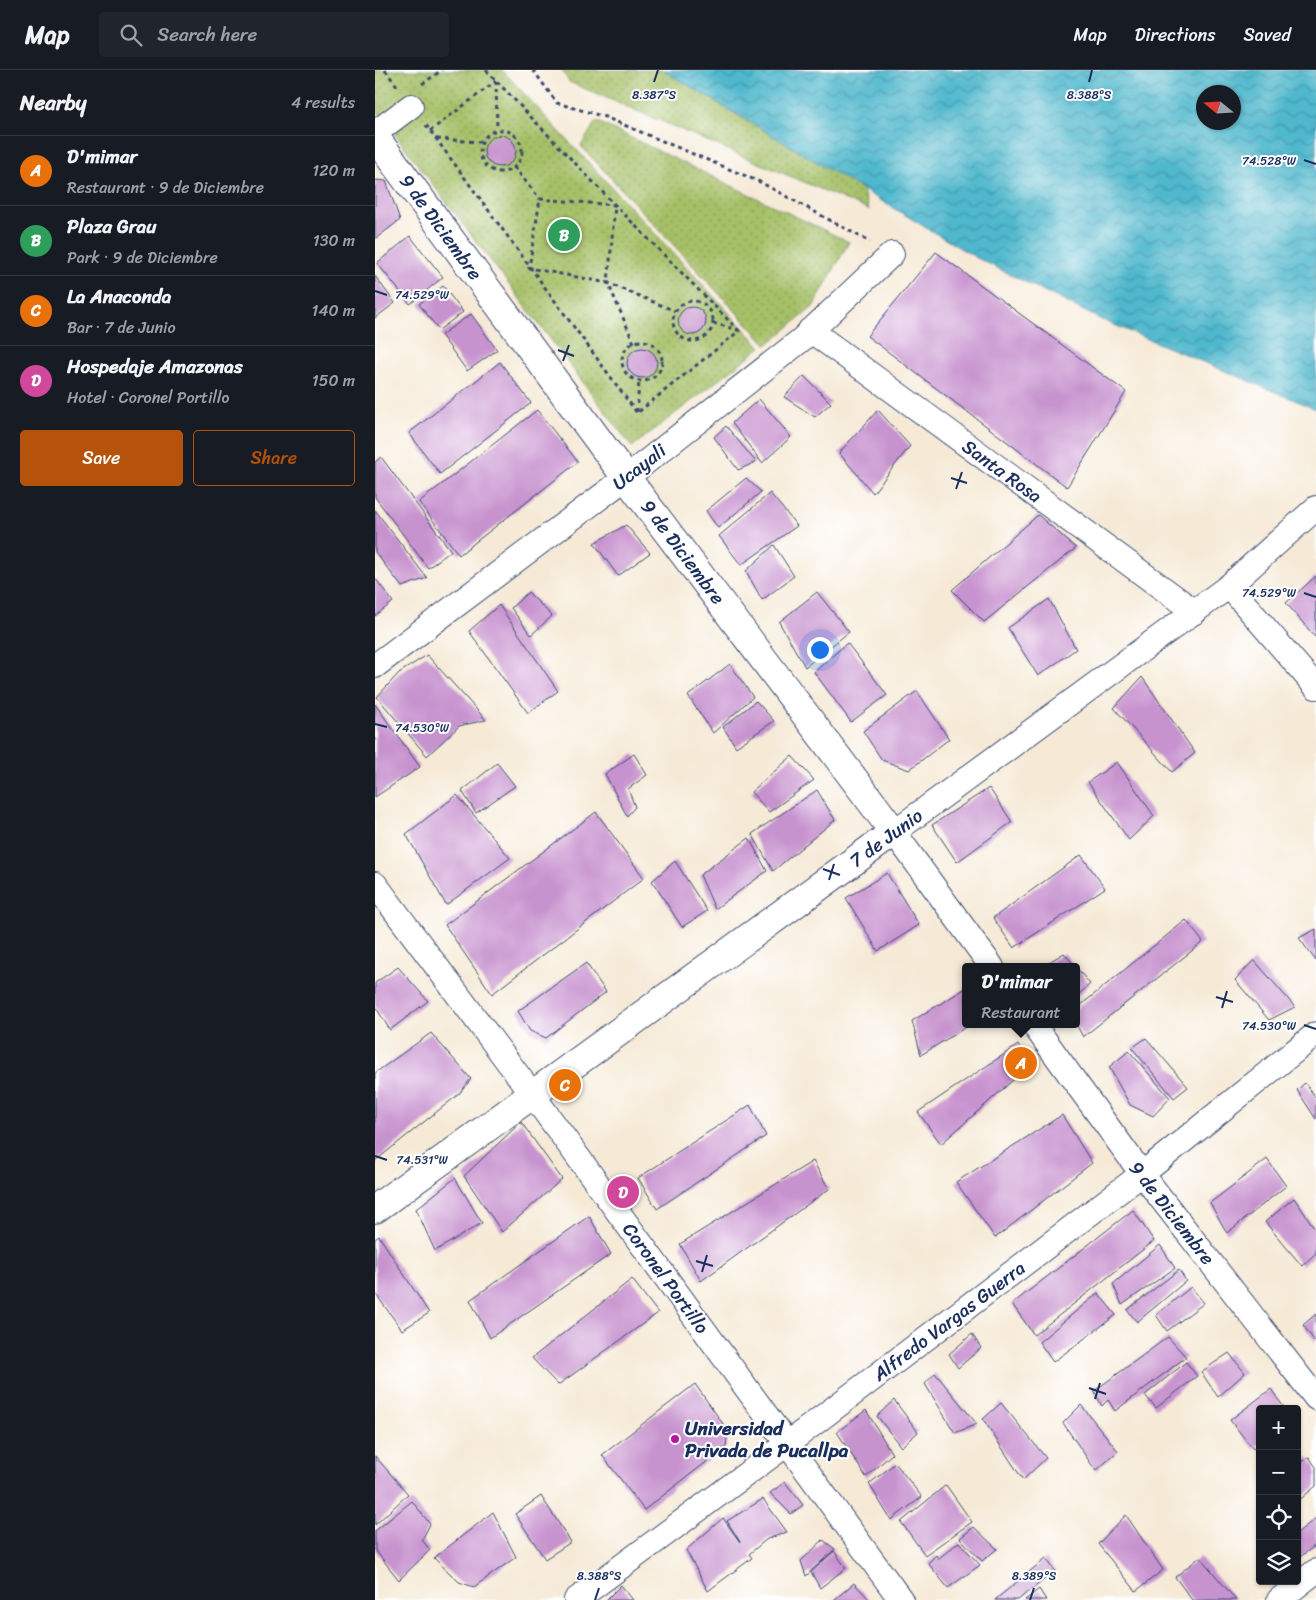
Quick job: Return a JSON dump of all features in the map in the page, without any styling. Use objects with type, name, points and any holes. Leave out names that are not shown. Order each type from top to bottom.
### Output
[{"type":"street","points":[[375,133],[411,106]]},
{"type":"street","name":"9 de Diciembre","points":[[375,137],[627,477],[894,832],[989,963]]},
{"type":"street","name":"Ucayali","points":[[375,666],[627,477],[801,340],[892,254]]},
{"type":"street","name":"Santa Rosa","points":[[810,330],[1195,612]]},
{"type":"street","name":"7 de Junio","points":[[375,1210],[1195,612],[1229,586],[1316,508]]},
{"type":"street","points":[[1229,586],[1316,687]]},
{"type":"street","name":"Coronel Portillo","points":[[375,884],[532,1094],[901,1600]]},
{"type":"street","name":"9 de Diciembre","points":[[1036,1028],[1142,1174],[1316,1397]]},
{"type":"street","name":"Alfredo Vargas Guerra","points":[[575,1600],[787,1444],[1142,1174],[1316,1034]]},
{"type":"street","points":[[1279,1600],[1316,1571]]},
{"type":"path","points":[[385,70],[637,413]]},
{"type":"path","points":[[390,70],[391,78]]},
{"type":"path","points":[[486,70],[615,205],[739,330]]},
{"type":"path","points":[[533,70],[557,103],[605,117],[760,182],[892,254]]},
{"type":"path","points":[[496,81],[497,129]]},
{"type":"path","points":[[430,131],[496,81]]},
{"type":"path","points":[[497,129],[510,131],[520,141],[522,155],[519,162],[508,171],[501,172],[488,168],[480,156],[481,142],[485,136],[497,129]]},
{"type":"path","points":[[437,139],[481,142]]},
{"type":"path","points":[[514,167],[540,199],[615,205]]},
{"type":"path","points":[[529,268],[540,199]]},
{"type":"path","points":[[615,205],[608,284],[633,343]]},
{"type":"path","points":[[529,268],[608,284],[675,311]]},
{"type":"path","points":[[698,301],[709,308],[713,323],[709,333],[704,338],[698,340],[685,340],[679,336],[673,324],[675,311],[685,302],[698,301]]},
{"type":"path","points":[[713,323],[739,330]]},
{"type":"path","points":[[637,413],[739,330]]},
{"type":"path","points":[[640,341],[652,344],[661,354],[662,360],[661,367],[654,378],[648,381],[639,381],[629,377],[622,365],[624,352],[633,343],[640,341]]},
{"type":"path","points":[[637,413],[639,381]]},
{"type":"green space","points":[[375,70],[502,70],[761,347],[632,447],[375,108]]},
{"type":"green space","points":[[562,70],[663,70],[862,188],[869,210],[569,82]]},
{"type":"green space","points":[[596,121],[849,242],[813,307],[767,345],[581,146]]},
{"type":"water","points":[[663,70],[1316,70],[1316,409],[1100,319],[975,257]]},
{"type":"building","points":[[500,135],[506,136],[511,140],[515,145],[515,157],[511,162],[506,166],[500,167],[494,166],[489,162],[485,157],[484,151],[485,145],[489,140],[494,136]]},
{"type":"building","points":[[375,180],[386,181],[400,220],[375,239]]},
{"type":"building","points":[[410,236],[443,277],[410,304],[377,263]]},
{"type":"building","points":[[936,252],[1126,392],[1067,487],[867,336]]},
{"type":"building","points":[[375,276],[395,303],[375,318]]},
{"type":"building","points":[[443,286],[463,312],[439,330],[419,304]]},
{"type":"building","points":[[692,307],[702,311],[706,321],[702,331],[692,335],[682,331],[678,321],[682,311]]},
{"type":"building","points":[[471,314],[497,350],[467,371],[441,335]]},
{"type":"building","points":[[642,348],[653,352],[657,363],[653,374],[642,378],[631,374],[627,363],[631,352]]},
{"type":"building","points":[[500,362],[531,403],[440,474],[409,433]]},
{"type":"building","points":[[804,376],[831,403],[815,417],[784,397]]},
{"type":"building","points":[[759,399],[791,437],[762,463],[732,423]]},
{"type":"building","points":[[537,410],[578,462],[459,555],[419,502]]},
{"type":"building","points":[[878,410],[910,446],[873,493],[839,453]]},
{"type":"building","points":[[726,426],[756,462],[738,470],[714,437]]},
{"type":"building","points":[[381,457],[451,551],[428,568],[375,497],[375,462]]},
{"type":"building","points":[[746,478],[761,492],[718,528],[706,511]]},
{"type":"building","points":[[770,493],[797,526],[741,565],[719,536]]},
{"type":"building","points":[[375,510],[427,578],[402,587],[375,552]]},
{"type":"building","points":[[1038,515],[1076,548],[984,622],[952,590]]},
{"type":"building","points":[[626,525],[650,553],[618,576],[594,543]]},
{"type":"building","points":[[774,545],[794,576],[762,600],[746,571]]},
{"type":"building","points":[[1316,576],[1316,638],[1286,603]]},
{"type":"building","points":[[375,578],[393,602],[375,616]]},
{"type":"building","points":[[528,592],[552,616],[531,635],[511,608]]},
{"type":"building","points":[[817,592],[849,632],[805,667],[779,622]]},
{"type":"building","points":[[1049,599],[1076,649],[1038,676],[1008,628]]},
{"type":"building","points":[[499,605],[558,691],[528,713],[469,631]]},
{"type":"building","points":[[847,643],[887,695],[851,722],[814,672]]},
{"type":"building","points":[[427,655],[486,720],[459,726],[427,756],[377,697],[399,673]]},
{"type":"building","points":[[730,664],[753,697],[713,733],[688,696]]},
{"type":"building","points":[[1142,677],[1195,753],[1172,772],[1114,708]]},
{"type":"building","points":[[917,691],[949,739],[909,770],[882,760],[863,731]]},
{"type":"building","points":[[756,701],[774,721],[736,747],[723,727]]},
{"type":"building","points":[[375,704],[420,767],[375,797]]},
{"type":"building","points":[[634,754],[647,775],[628,789],[635,807],[627,816],[605,774]]},
{"type":"building","points":[[792,756],[814,780],[769,812],[751,792]]},
{"type":"building","points":[[1117,762],[1154,816],[1129,840],[1088,782]]},
{"type":"building","points":[[497,763],[515,786],[476,813],[462,791]]},
{"type":"building","points":[[989,788],[1012,822],[957,862],[932,825]]},
{"type":"building","points":[[817,790],[835,820],[773,871],[752,834]]},
{"type":"building","points":[[457,795],[510,858],[446,905],[406,834]]},
{"type":"building","points":[[596,812],[644,878],[492,994],[445,925]]},
{"type":"building","points":[[749,838],[767,871],[715,909],[700,875]]},
{"type":"building","points":[[1081,855],[1105,888],[1014,948],[993,918]]},
{"type":"building","points":[[675,861],[707,911],[682,927],[652,881]]},
{"type":"building","points":[[887,873],[919,925],[878,951],[846,898]]},
{"type":"building","points":[[1186,920],[1203,942],[1083,1037],[1078,1028],[1080,1028],[1080,1006]]},
{"type":"building","points":[[1316,929],[1316,961],[1299,938]]},
{"type":"building","points":[[1064,953],[1073,963],[1048,963]]},
{"type":"building","points":[[1254,960],[1295,1007],[1269,1020],[1235,980]]},
{"type":"building","points":[[586,963],[606,992],[546,1038],[530,1031],[518,1011]]},
{"type":"building","points":[[398,967],[428,1001],[390,1030],[375,1006],[375,983]]},
{"type":"building","points":[[1080,972],[1090,984],[1080,993]]},
{"type":"building","points":[[962,990],[962,1028],[965,1028],[921,1055],[912,1021]]},
{"type":"building","points":[[431,1033],[471,1079],[459,1094],[375,1161],[375,1073]]},
{"type":"building","points":[[1146,1038],[1188,1087],[1174,1098],[1132,1048]]},
{"type":"building","points":[[1018,1045],[1030,1065],[941,1144],[918,1112]]},
{"type":"building","points":[[1129,1051],[1170,1098],[1153,1116],[1130,1105],[1109,1067]]},
{"type":"building","points":[[1305,1083],[1316,1098],[1316,1119],[1297,1090]]},
{"type":"building","points":[[750,1105],[766,1136],[657,1209],[638,1178]]},
{"type":"building","points":[[1062,1115],[1092,1163],[995,1238],[956,1182]]},
{"type":"building","points":[[521,1122],[562,1179],[502,1232],[464,1176]]},
{"type":"building","points":[[1267,1159],[1286,1186],[1227,1233],[1210,1203]]},
{"type":"building","points":[[813,1161],[829,1189],[701,1281],[680,1244]]},
{"type":"building","points":[[455,1178],[482,1223],[435,1251],[416,1209]]},
{"type":"building","points":[[1294,1198],[1316,1230],[1316,1253],[1302,1266],[1265,1222]]},
{"type":"building","points":[[1133,1210],[1154,1241],[1034,1335],[1012,1304]]},
{"type":"building","points":[[589,1216],[611,1254],[490,1338],[470,1300]]},
{"type":"building","points":[[379,1236],[429,1313],[402,1330],[375,1293],[375,1239]]},
{"type":"building","points":[[1160,1245],[1175,1268],[1122,1305],[1113,1284]]},
{"type":"building","points":[[1179,1270],[1186,1281],[1137,1322],[1127,1310]]},
{"type":"building","points":[[632,1279],[658,1313],[558,1385],[532,1358]]},
{"type":"building","points":[[1191,1287],[1204,1303],[1167,1331],[1156,1315]]},
{"type":"building","points":[[1098,1293],[1116,1315],[1053,1362],[1039,1342]]},
{"type":"building","points":[[1316,1314],[1316,1343],[1303,1325]]},
{"type":"building","points":[[972,1334],[981,1348],[958,1368],[949,1354]]},
{"type":"building","points":[[1168,1337],[1186,1357],[1115,1411],[1108,1400],[1102,1406],[1094,1391]]},
{"type":"building","points":[[1229,1353],[1245,1373],[1218,1397],[1201,1372]]},
{"type":"building","points":[[1186,1362],[1197,1376],[1156,1408],[1145,1395]]},
{"type":"building","points":[[935,1373],[977,1424],[955,1433],[925,1384]]},
{"type":"building","name":"Universidad Privada de Pucallpa","points":[[695,1384],[728,1431],[726,1447],[644,1510],[602,1455]]},
{"type":"building","points":[[1271,1389],[1282,1405],[1256,1405],[1256,1446],[1253,1449],[1230,1420]]},
{"type":"building","points":[[894,1400],[918,1432],[901,1447],[877,1416]]},
{"type":"building","points":[[1001,1403],[1046,1458],[1023,1480],[983,1419]]},
{"type":"building","points":[[1081,1405],[1118,1451],[1096,1471],[1063,1423]]},
{"type":"building","points":[[866,1410],[892,1454],[866,1477],[837,1432]]},
{"type":"building","points":[[375,1456],[408,1494],[375,1525]]},
{"type":"building","points":[[1309,1457],[1316,1467],[1316,1486],[1301,1499],[1301,1495],[1301,1463]]},
{"type":"building","points":[[895,1463],[922,1497],[891,1520],[869,1484]]},
{"type":"building","points":[[785,1482],[803,1505],[791,1514],[770,1493]]},
{"type":"building","points":[[946,1485],[972,1522],[925,1555],[901,1522]]},
{"type":"building","points":[[541,1496],[571,1542],[545,1559],[515,1514]]},
{"type":"building","points":[[763,1499],[787,1532],[767,1539],[749,1554],[752,1558],[708,1591],[686,1550],[723,1518],[740,1542],[727,1521]]},
{"type":"building","points":[[412,1501],[430,1524],[422,1540],[430,1550],[399,1580],[375,1550],[375,1531]]},
{"type":"building","points":[[493,1512],[516,1557],[474,1587],[459,1582],[434,1558]]},
{"type":"building","points":[[1126,1515],[1163,1570],[1136,1591],[1098,1544]]},
{"type":"building","points":[[1316,1518],[1316,1545],[1301,1556],[1301,1540],[1301,1530]]},
{"type":"building","points":[[974,1527],[997,1549],[982,1561],[960,1538]]},
{"type":"building","points":[[823,1540],[835,1549],[806,1576],[801,1561]]},
{"type":"building","points":[[959,1542],[980,1565],[948,1588],[928,1563],[936,1555],[938,1559]]},
{"type":"building","points":[[834,1551],[846,1568],[820,1588],[811,1572]]},
{"type":"building","points":[[1200,1557],[1236,1600],[1192,1600],[1175,1577]]},
{"type":"building","points":[[1046,1558],[1055,1571],[1018,1600],[995,1600]]},
{"type":"building","points":[[854,1583],[870,1600],[834,1600]]},
{"type":"building","points":[[621,1585],[633,1600],[606,1600]]},
{"type":"building","points":[[1039,1589],[1046,1600],[1025,1600]]},
{"type":"place","name":"Plaza Grau","points":[[564,235]]},
{"type":"place","name":"D'mimar","points":[[1021,1063]]},
{"type":"place","name":"La Anaconda","points":[[565,1085]]},
{"type":"place","name":"Hospedaje Amazonas","points":[[623,1192]]},
{"type":"place","name":"Universidad Privada de Pucallpa","points":[[675,1439]]}]
